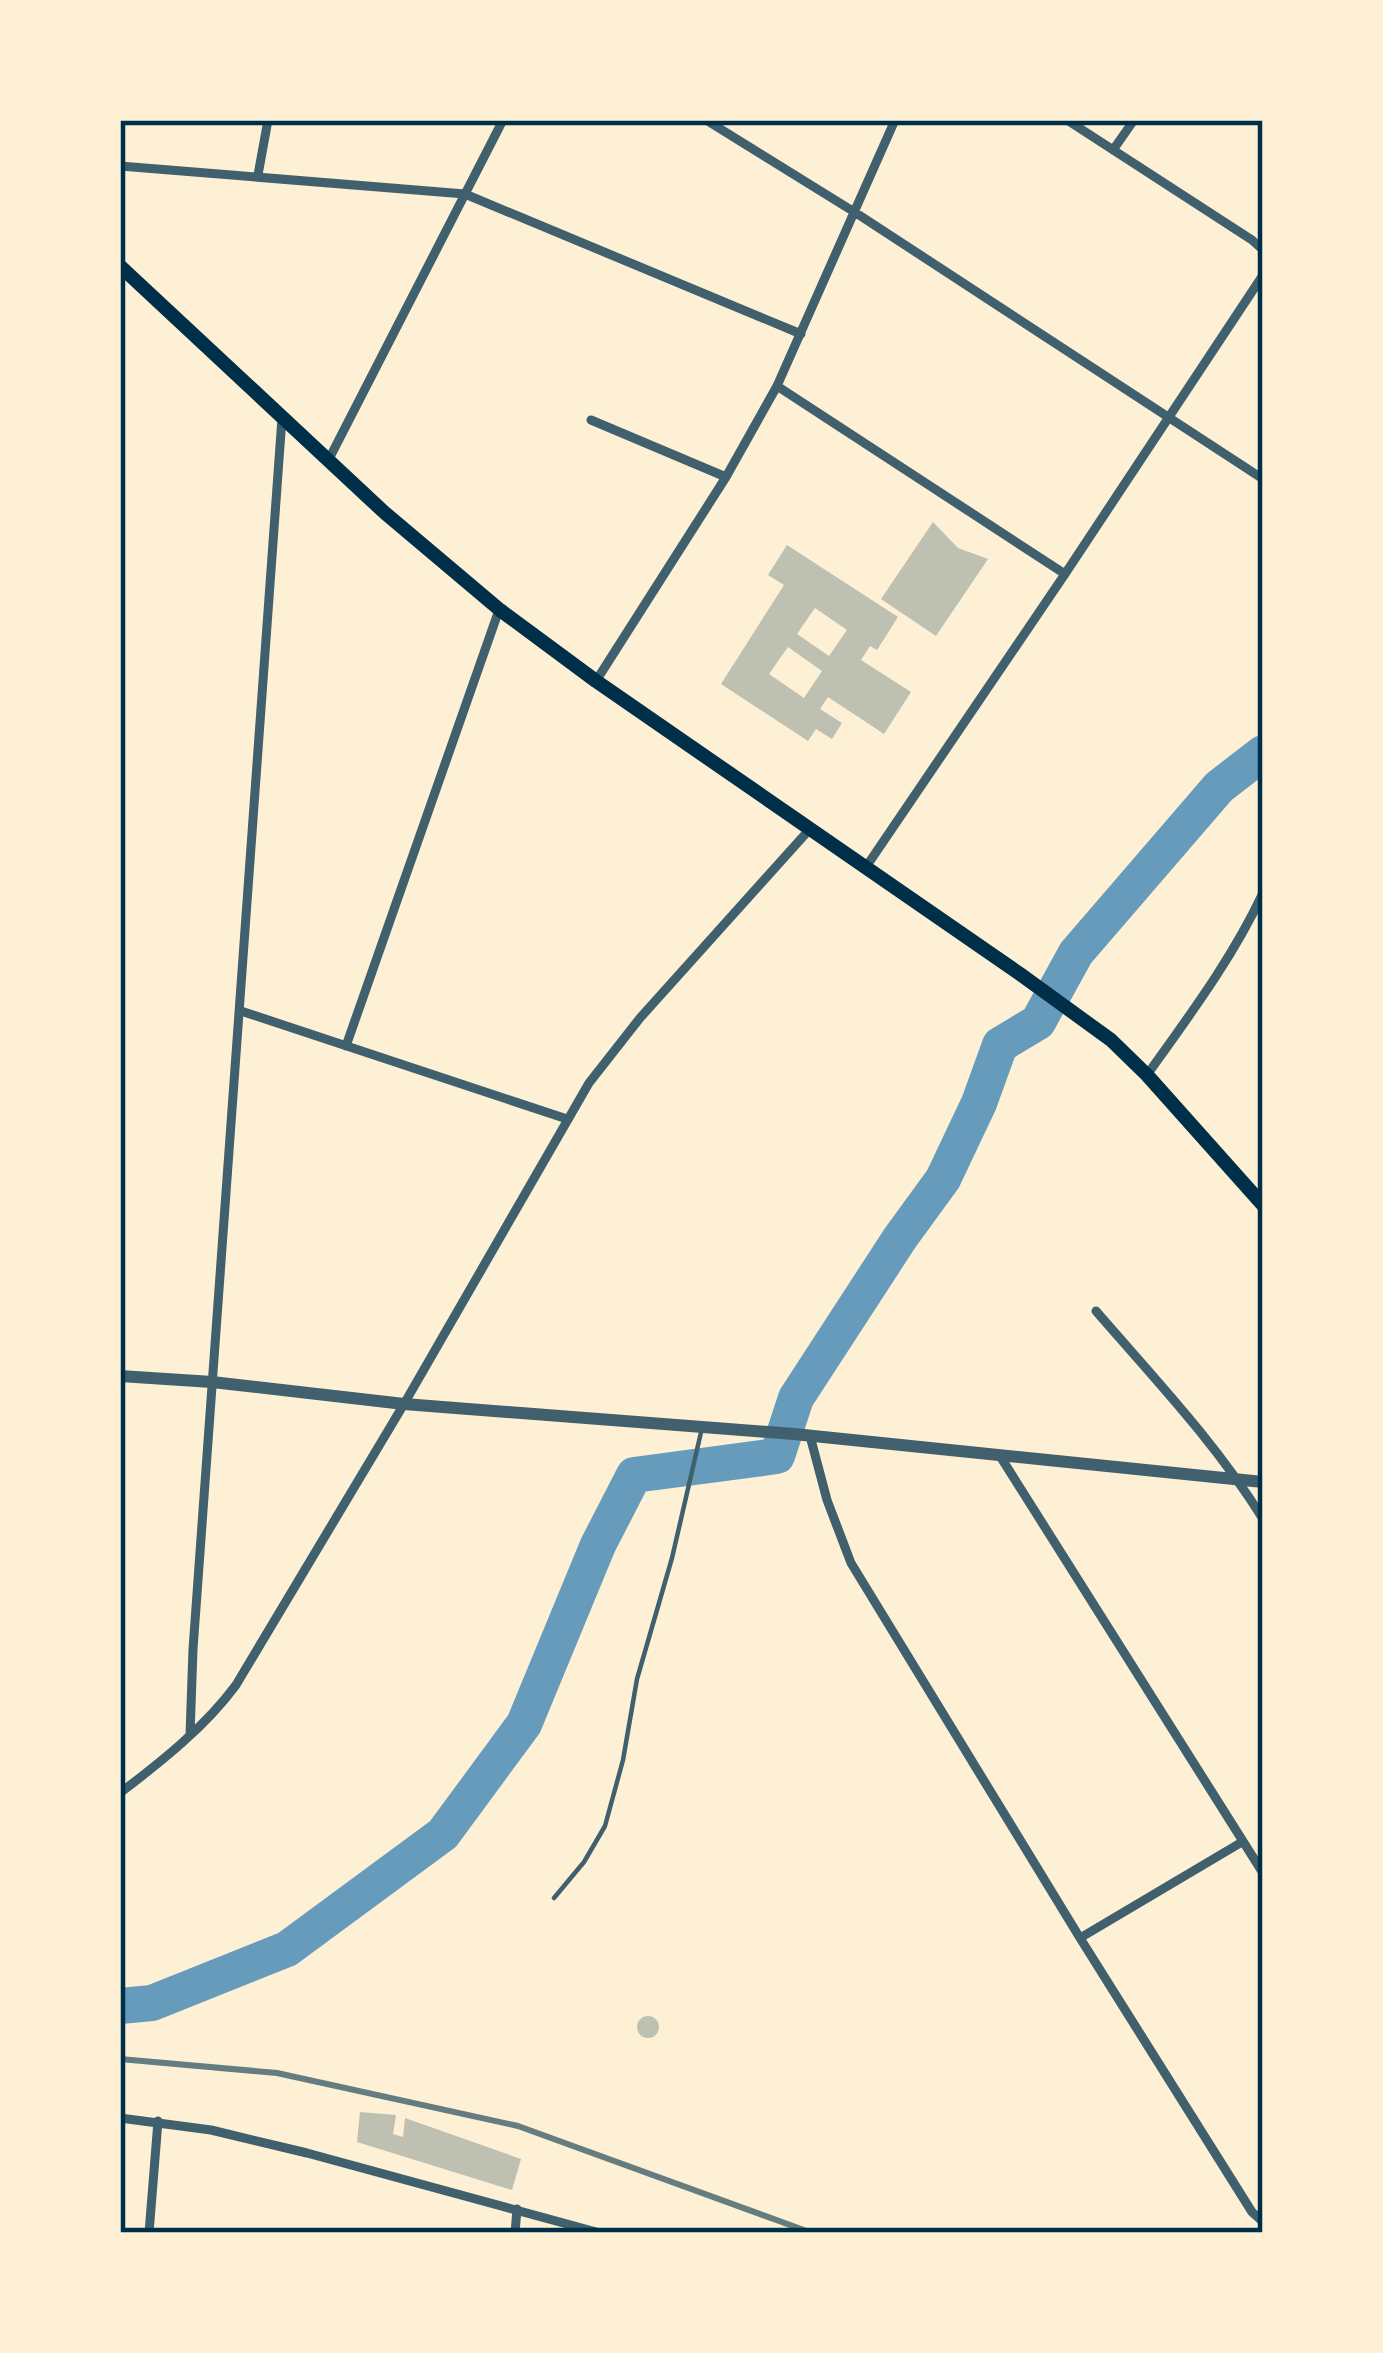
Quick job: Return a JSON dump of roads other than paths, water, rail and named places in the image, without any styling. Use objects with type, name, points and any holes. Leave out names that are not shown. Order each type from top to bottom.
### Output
[{"type":"main road","points":[[120,266],[442,564],[500,610],[1111,1040],[1263,1205]]},
{"type":"street","points":[[258,176],[268,120]]},
{"type":"street","points":[[328,460],[502,120]]},
{"type":"street","points":[[706,120],[856,212],[1263,478]]},
{"type":"street","points":[[596,681],[726,477],[777,386],[895,120]]},
{"type":"street","points":[[1067,120],[1263,250]]},
{"type":"street","points":[[1113,150],[1134,120]]},
{"type":"street","points":[[120,166],[465,194],[801,334]]},
{"type":"street","points":[[866,867],[1263,275]]},
{"type":"street","points":[[777,386],[1065,574]]},
{"type":"street","points":[[190,1735],[282,418]]},
{"type":"street","points":[[591,420],[726,477]]},
{"type":"street","points":[[346,1046],[500,610]]},
{"type":"street","points":[[120,1792],[220,1707],[404,1404],[567,1119],[614,1048],[809,830]]},
{"type":"street","points":[[1147,1075],[1220,973],[1263,893]]},
{"type":"street","points":[[241,1011],[567,1119]]},
{"type":"street","points":[[1096,1310],[1189,1417],[1263,1519]]},
{"type":"street","points":[[120,1376],[794,1434],[1263,1482]]},
{"type":"street","points":[[810,1436],[851,1563],[1080,1939],[1252,2212],[1263,2222]]},
{"type":"street","points":[[1000,1456],[1263,1873]]},
{"type":"street","points":[[1080,1939],[1242,1842]]},
{"type":"street","points":[[120,2118],[211,2130],[308,2152],[600,2233]]},
{"type":"street","points":[[149,2233],[158,2121]]},
{"type":"street","points":[[515,2233],[517,2209]]},
{"type":"lane","points":[[554,1898],[584,1862],[605,1826],[637,1679],[703,1426]]},
{"type":"waterway","points":[[120,2006],[152,2003],[287,1949],[443,1834],[524,1724],[598,1545],[634,1475],[777,1456],[796,1398],[943,1179],[1000,1045],[1038,1022],[1076,953],[1219,787],[1263,753]]},
{"type":"railway","points":[[120,2059],[277,2073],[518,2126],[812,2233]]}]
